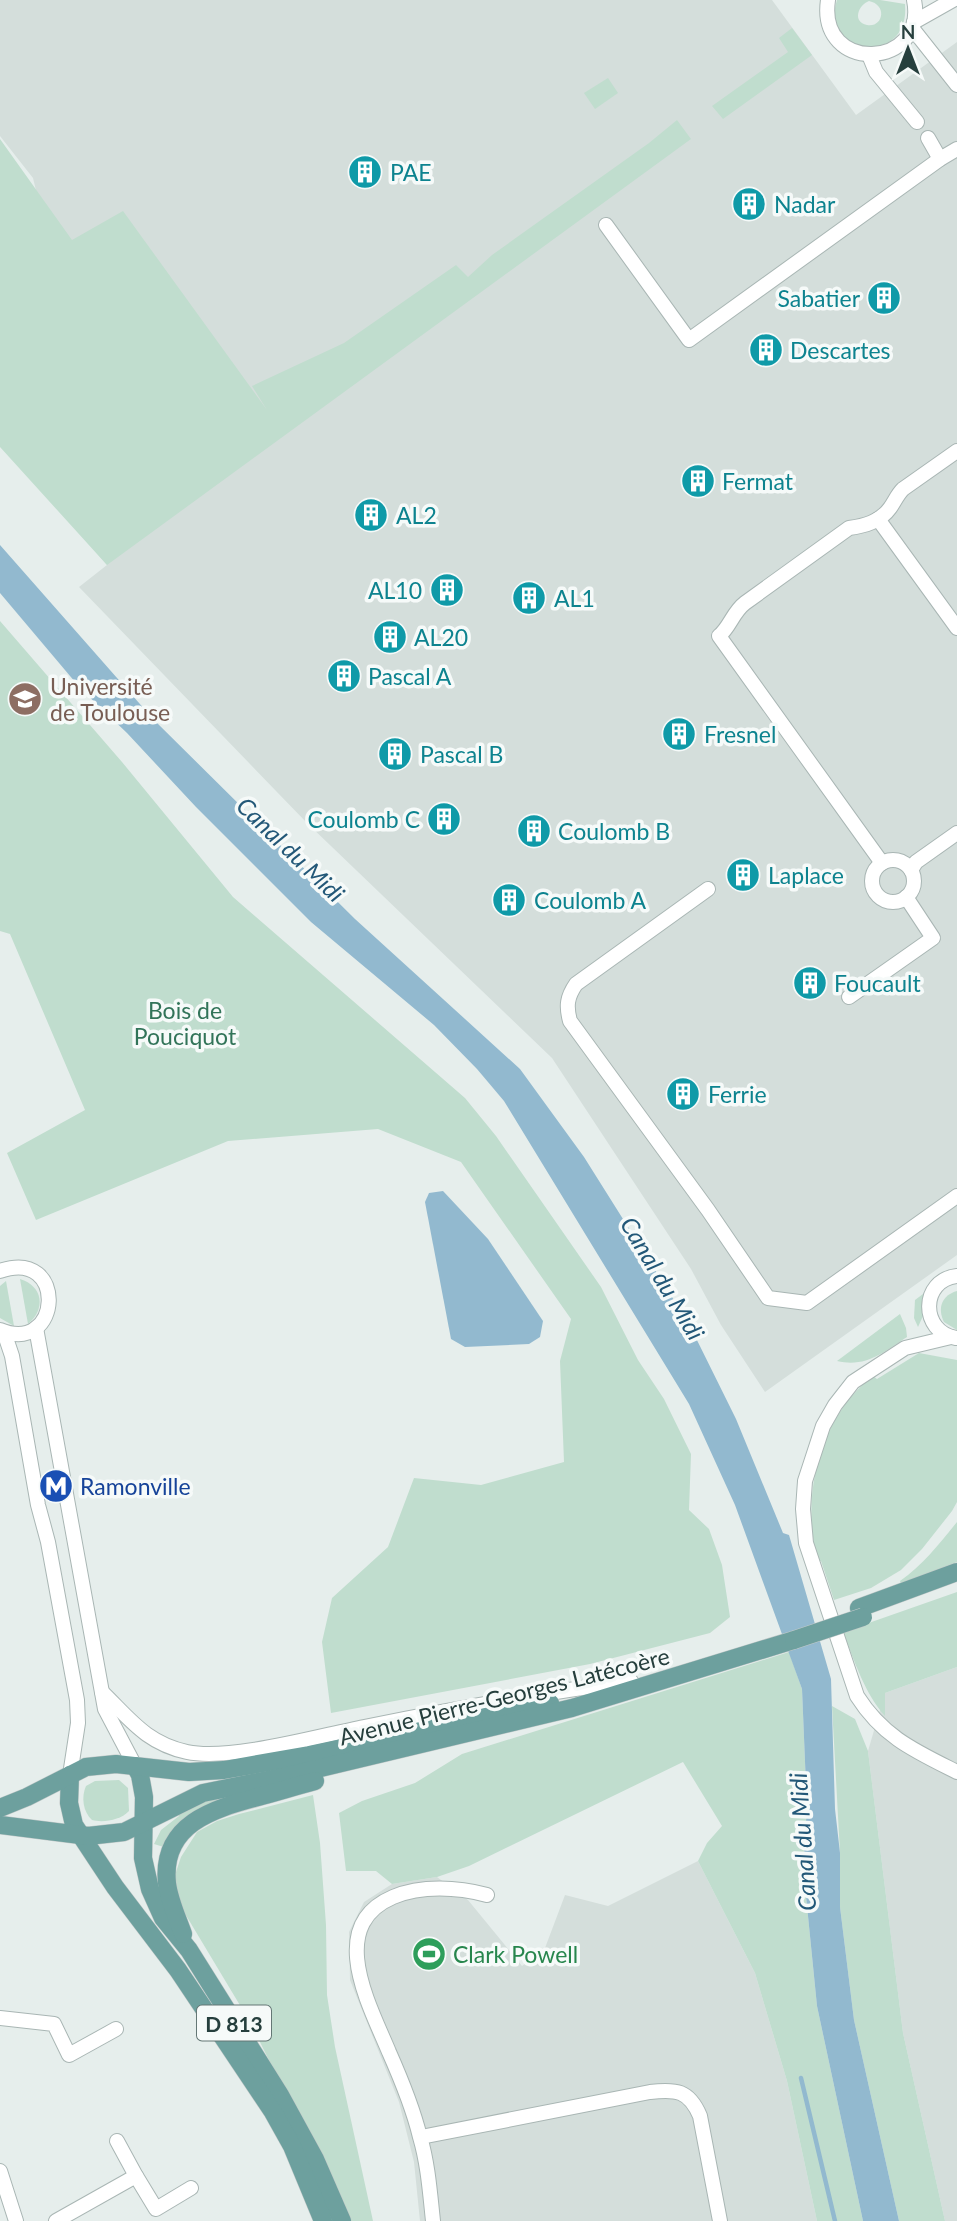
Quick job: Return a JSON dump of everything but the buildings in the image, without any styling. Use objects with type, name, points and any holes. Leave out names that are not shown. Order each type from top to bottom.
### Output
[{"type":"main road","name":"Avenue Pierre-Georges Latécoère","points":[[135,1766],[189,1772],[234,1769],[566,1699],[793,1635],[861,1613],[954,1576]]},
{"type":"main road","name":"Avenue Pierre-Georges Latécoère","points":[[143,1824],[203,1793],[507,1725],[639,1689],[733,1654]]},
{"type":"main road","points":[[189,1950],[171,1901],[167,1866],[177,1840],[198,1818],[225,1806],[460,1742],[507,1725]]},
{"type":"main road","points":[[0,1808],[81,1769],[96,1766],[135,1766]]},
{"type":"main road","name":"D 813","points":[[135,1766],[143,1788],[143,1858],[150,1889],[163,1917],[189,1950],[280,2095],[315,2159],[342,2221]]},
{"type":"main road","name":"D 813","points":[[70,1775],[70,1811],[80,1835],[178,1970],[273,2112],[292,2146],[323,2221]]},
{"type":"main road","points":[[0,1825],[80,1835],[107,1835],[132,1830],[143,1824]]},
{"type":"street","points":[[828,0],[827,21],[838,41],[858,53],[869,55],[883,54],[905,39],[913,25],[914,0]]},
{"type":"street","points":[[913,25],[953,0]]},
{"type":"street","points":[[913,25],[957,85]]},
{"type":"street","points":[[869,55],[876,72],[917,122]]},
{"type":"street","points":[[928,138],[940,159]]},
{"type":"street","points":[[606,225],[689,340],[957,149]]},
{"type":"street","points":[[882,863],[719,636],[725,631],[733,614],[745,603],[849,528],[866,526],[878,519],[889,509],[896,495],[957,451]]},
{"type":"street","points":[[878,519],[957,628]]},
{"type":"street","points":[[911,870],[916,862],[957,833]]},
{"type":"street","points":[[895,860],[911,870],[913,887],[901,900],[887,901],[873,887],[874,874],[882,863],[895,860]]},
{"type":"street","points":[[708,889],[576,984],[569,994],[567,1009],[570,1021],[708,1210],[768,1298],[807,1303],[957,1196]]},
{"type":"street","points":[[849,997],[933,938],[906,897]]},
{"type":"street","points":[[0,1271],[10,1267],[25,1268],[38,1275],[44,1281],[50,1298],[49,1308],[36,1328],[22,1334],[2,1331]]},
{"type":"street","points":[[954,1338],[941,1333],[929,1316],[928,1306],[934,1288],[941,1281],[957,1276]]},
{"type":"street","points":[[929,1316],[923,1328],[905,1348],[853,1382],[835,1405],[823,1426],[805,1481],[803,1528],[809,1557],[856,1696],[865,1710],[901,1744],[957,1772]]},
{"type":"street","points":[[36,1328],[105,1709],[135,1766]]},
{"type":"street","points":[[2,1331],[12,1356],[36,1496],[48,1542],[77,1700],[78,1723],[70,1775]]},
{"type":"street","points":[[905,1348],[954,1338]]},
{"type":"street","name":"Avenue Pierre-Georges Latécoère","points":[[102,1692],[135,1728],[153,1739],[180,1750],[212,1754],[266,1747],[493,1701],[631,1681]]},
{"type":"street","points":[[433,2221],[421,2137],[362,1990],[358,1972],[359,1939],[362,1926],[378,1905],[408,1891],[442,1889],[487,1895]]},
{"type":"street","points":[[0,2018],[54,2024],[69,2055],[116,2029]]},
{"type":"street","points":[[421,2137],[650,2092],[680,2092],[695,2105],[700,2116],[720,2221]]},
{"type":"street","points":[[117,2141],[156,2209],[191,2188]]},
{"type":"street","points":[[0,2171],[16,2221]]},
{"type":"street","points":[[56,2221],[136,2176]]},
{"type":"shaded area","points":[[0,0],[772,0],[856,115],[957,42],[957,1255],[765,1392],[721,1325],[691,1269],[552,1058],[307,823],[79,587],[107,565],[0,441],[0,227],[53,260],[33,178],[0,136]]},
{"type":"shaded area","points":[[957,1667],[957,2221],[945,2221],[903,2033],[868,1751],[885,1693]]},
{"type":"shaded area","points":[[698,1861],[755,1973],[787,2081],[817,2221],[420,2221],[414,2162],[399,2102],[350,1980],[349,1932],[364,1902],[392,1884],[437,1877],[468,1900],[522,1966],[545,1948],[565,1895],[608,1906]]},
{"type":"green space","points":[[837,0],[880,0],[905,4],[903,24],[894,38],[881,45],[866,47],[852,42],[840,33],[835,19]],"holes":[[[865,3],[875,3],[881,11],[880,20],[872,25],[859,21],[858,13]]]},
{"type":"green space","points":[[792,28],[812,55],[723,119],[712,106],[788,52],[779,38]]},
{"type":"green space","points":[[608,78],[618,93],[595,109],[584,93]]},
{"type":"green space","points":[[677,120],[691,139],[107,565],[0,447],[0,139],[72,240],[123,211],[267,410],[252,386],[344,343],[456,265],[468,277],[492,255]]},
{"type":"green space","name":"Bois de Pouciquot","points":[[0,621],[122,762],[233,897],[465,1098],[496,1136],[601,1287],[638,1360],[664,1399],[691,1454],[689,1510],[709,1529],[722,1565],[730,1617],[710,1633],[590,1664],[331,1713],[322,1642],[332,1598],[388,1547],[414,1478],[481,1485],[564,1462],[560,1361],[571,1319],[461,1162],[378,1129],[228,1141],[36,1220],[7,1153],[85,1110],[10,934],[0,931]]},
{"type":"green space","points":[[20,1279],[33,1287],[39,1298],[38,1312],[28,1324]]},
{"type":"green space","points":[[6,1281],[14,1326],[0,1318],[0,1286]]},
{"type":"green space","points":[[927,1291],[923,1316],[918,1327],[914,1318],[915,1300]]},
{"type":"green space","points":[[957,1291],[957,1330],[944,1322],[941,1307],[944,1299]]},
{"type":"green space","points":[[900,1314],[907,1337],[866,1360],[847,1363],[837,1361]]},
{"type":"green space","points":[[919,1353],[957,1360],[957,1502],[922,1549],[901,1570],[871,1588],[834,1600],[821,1561],[818,1561],[813,1537],[811,1511],[818,1460],[839,1413],[854,1393],[873,1376],[877,1379]]},
{"type":"green space","points":[[957,1522],[957,1562],[901,1584],[900,1581],[923,1561]]},
{"type":"green space","points":[[957,1592],[957,1667],[885,1693],[885,1716],[866,1687],[843,1632]]},
{"type":"green space","points":[[789,1652],[802,1689],[807,1810],[804,1843],[806,1896],[817,2006],[863,2221],[817,2221],[787,2081],[755,1973],[698,1861],[707,1843],[722,1826],[683,1762],[469,1866],[437,1877],[392,1884],[376,1871],[346,1871],[339,1813],[362,1801],[415,1783],[462,1754]]},
{"type":"green space","points":[[832,1706],[855,1719],[868,1751],[903,2033],[945,2221],[899,2221],[854,2020],[840,1907],[840,1853]]},
{"type":"green space","points":[[119,1780],[128,1788],[129,1811],[112,1820],[92,1820],[84,1804],[86,1786],[95,1781]]},
{"type":"green space","points":[[283,1784],[230,1802],[167,1848],[154,1844],[161,1830],[179,1816],[177,1811],[197,1802]]},
{"type":"green space","points":[[313,1795],[320,1843],[326,1925],[327,1995],[335,2047],[373,2221],[349,2221],[250,2022],[184,1912],[176,1889],[176,1872],[181,1857],[197,1832],[217,1821]]},
{"type":"water","points":[[0,545],[154,720],[355,919],[520,1069],[584,1157],[689,1324],[736,1419],[783,1533],[789,1535],[831,1679],[835,1809],[840,1853],[840,1907],[854,2020],[899,2221],[863,2221],[817,2006],[806,1896],[804,1843],[807,1810],[802,1689],[735,1505],[689,1404],[504,1101],[434,1025],[311,922],[81,689],[0,593]]},
{"type":"water","points":[[443,1191],[488,1239],[543,1321],[540,1337],[529,1344],[465,1347],[451,1339],[425,1202],[429,1193]]},
{"type":"waterway","points":[[801,2078],[835,2221]]},
{"type":"place","name":"PAE","points":[[365,172]]},
{"type":"place","name":"Nadar","points":[[749,204]]},
{"type":"place","name":"Sabatier","points":[[884,298]]},
{"type":"place","name":"Descartes","points":[[766,350]]},
{"type":"place","name":"Fermat","points":[[698,481]]},
{"type":"place","name":"AL2","points":[[371,515]]},
{"type":"place","name":"AL10","points":[[447,590]]},
{"type":"place","name":"AL1","points":[[529,598]]},
{"type":"place","name":"AL20","points":[[390,637]]},
{"type":"place","name":"Pascal A","points":[[344,676]]},
{"type":"place","name":"Université de Toulouse","points":[[25,699]]},
{"type":"place","name":"Fresnel","points":[[679,734]]},
{"type":"place","name":"Pascal B","points":[[395,754]]},
{"type":"place","name":"Coulomb C","points":[[444,819]]},
{"type":"place","name":"Coulomb B","points":[[534,831]]},
{"type":"place","name":"Laplace","points":[[743,875]]},
{"type":"place","name":"Coulomb A","points":[[509,900]]},
{"type":"place","name":"Foucault","points":[[810,983]]},
{"type":"place","name":"Ferrie","points":[[683,1094]]},
{"type":"place","name":"Ramonville","points":[[56,1486]]},
{"type":"place","name":"Clark Powell","points":[[429,1954]]},
{"type":"water label","name":"Canal du Midi","points":[[291,849]]},
{"type":"water label","name":"Canal du Midi","points":[[663,1278]]},
{"type":"water label","name":"Canal du Midi","points":[[802,1842]]}]
